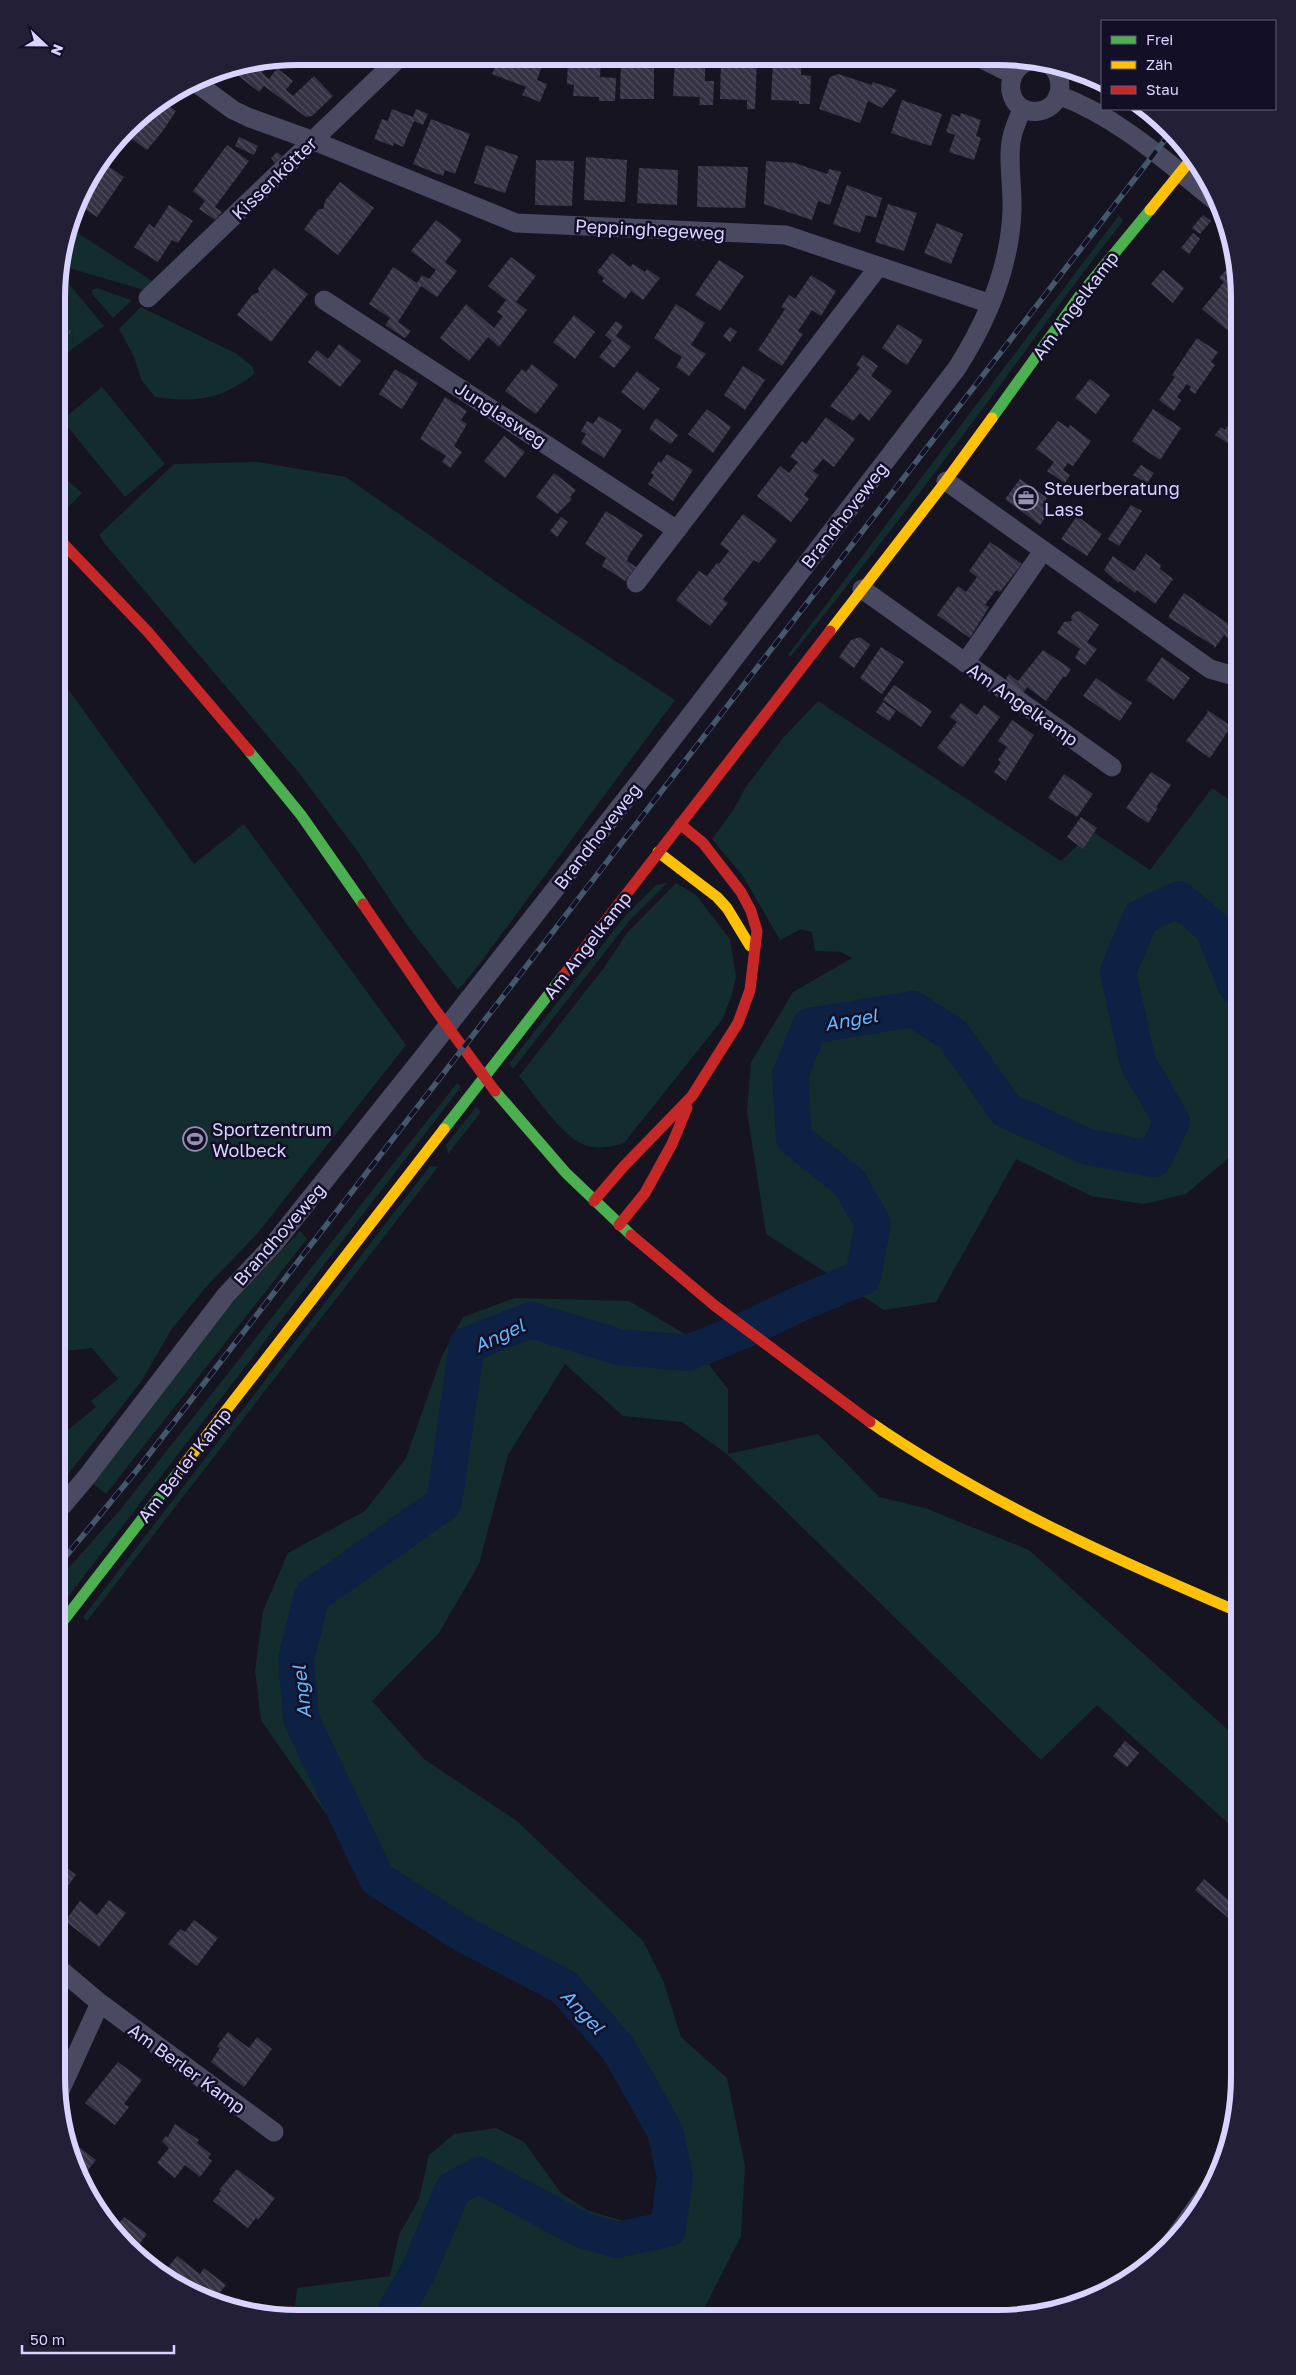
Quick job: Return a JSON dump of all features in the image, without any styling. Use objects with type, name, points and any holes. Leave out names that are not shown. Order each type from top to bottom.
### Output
[{"type":"main road","name":"Am Angelkamp","points":[[312,1301],[946,481],[1081,294],[1188,163]]},
{"type":"main road","points":[[65,545],[169,655],[307,822],[432,1008],[514,1114],[553,1160],[661,1263],[831,1395],[930,1461],[1021,1512],[1135,1568],[1231,1609]]},
{"type":"main road","points":[[619,1224],[645,1193],[672,1144],[692,1096],[743,1013],[753,979],[757,931],[751,911],[741,892],[703,843],[680,824]]},
{"type":"main road","points":[[658,852],[721,901],[736,920],[744,938],[754,950]]},
{"type":"main road","points":[[594,1201],[624,1166],[692,1096]]},
{"type":"main road","name":"Am Berler Kamp","points":[[65,1619],[312,1301]]},
{"type":"street","name":"Kissenkötter","points":[[148,298],[392,65]]},
{"type":"street","points":[[994,65],[1012,74]]},
{"type":"street","points":[[1019,66],[1012,74],[1009,90],[1016,103],[1022,108],[1038,111],[1051,106],[1058,95],[1059,77],[1056,72]]},
{"type":"street","name":"Peppinghegeweg","points":[[201,86],[233,110],[314,140],[516,223],[786,236],[991,304]]},
{"type":"street","points":[[1058,95],[1072,100],[1129,133],[1206,193]]},
{"type":"street","name":"Brandhoveweg","points":[[65,1503],[226,1295],[280,1238],[640,781],[957,368],[976,338],[991,304],[1006,260],[1012,212],[1011,138],[1022,108]]},
{"type":"street","points":[[636,583],[879,266]]},
{"type":"street","name":"Junglasweg","points":[[324,300],[677,530]]},
{"type":"street","points":[[946,481],[1210,669],[1231,675]]},
{"type":"street","points":[[965,663],[1043,550]]},
{"type":"street","name":"Am Angelkamp","points":[[862,589],[1112,767]]},
{"type":"street","name":"Am Berler Kamp","points":[[65,1974],[100,2004],[274,2132]]},
{"type":"street","points":[[65,2081],[100,2004]]},
{"type":"green space","points":[[1119,215],[1123,221],[1062,300],[943,462],[813,629],[791,656],[788,655]]},
{"type":"green space","points":[[75,231],[152,281],[144,290],[67,267]]},
{"type":"green space","points":[[65,282],[104,326],[72,349],[73,329],[65,315]]},
{"type":"green space","points":[[97,288],[131,301],[113,318],[92,294],[92,290]]},
{"type":"green space","points":[[141,307],[237,354],[253,367],[254,374],[242,383],[207,398],[183,400],[155,397],[142,381],[134,357],[119,329]]},
{"type":"green space","points":[[65,315],[73,329],[72,349],[65,355]]},
{"type":"green space","points":[[102,387],[165,464],[125,497],[65,424],[65,418]]},
{"type":"green space","points":[[258,462],[346,477],[524,601],[675,700],[478,966],[458,990],[407,925],[358,852],[299,773],[99,535],[174,464]]},
{"type":"green space","points":[[65,478],[82,493],[65,511]]},
{"type":"green space","name":"Sportzentrum Wolbeck","points":[[65,685],[194,864],[244,824],[406,1045],[257,1234],[207,1286],[171,1330],[141,1382],[65,1478],[65,1432],[96,1407],[91,1401],[118,1379],[92,1348],[65,1351]]},
{"type":"green space","points":[[818,701],[1061,861],[1092,831],[1150,870],[1212,788],[1231,801],[1231,1156],[1186,1194],[1144,1204],[1091,1196],[1016,1159],[936,1302],[884,1310],[766,1234],[747,1111],[751,1062],[793,992],[852,958],[841,952],[815,951],[812,932],[801,929],[780,940],[743,876],[712,839],[734,809],[745,788],[783,738]]},
{"type":"green space","points":[[667,883],[631,919],[513,1069],[509,1064],[626,915],[656,885]]},
{"type":"green space","points":[[676,883],[696,895],[730,939],[736,977],[732,995],[722,1020],[624,1143],[603,1147],[582,1144],[557,1124],[519,1076],[603,969],[627,933]]},
{"type":"green space","points":[[457,1083],[461,1087],[65,1601],[65,1572],[120,1510]]},
{"type":"green space","points":[[476,1107],[481,1112],[448,1154],[446,1145]]},
{"type":"green space","points":[[430,1166],[438,1167],[87,1621],[83,1617]]},
{"type":"green space","points":[[300,1231],[307,1239],[106,1494],[92,1483],[229,1306]]},
{"type":"green space","points":[[515,1298],[629,1301],[685,1334],[728,1389],[728,1454],[818,1434],[879,1497],[925,1508],[1029,1550],[1231,1733],[1231,1826],[1097,1705],[1041,1760],[727,1454],[682,1422],[623,1416],[565,1364],[508,1455],[479,1564],[439,1633],[372,1701],[424,1759],[517,1821],[643,1941],[663,1980],[681,2037],[727,2078],[745,2166],[741,2236],[705,2307],[700,2310],[295,2310],[297,2288],[390,2276],[399,2235],[419,2199],[429,2155],[454,2134],[496,2128],[524,2142],[561,2193],[589,2211],[621,2220],[653,2219],[675,2176],[665,2131],[618,2048],[564,1987],[463,1934],[377,1879],[351,1850],[261,1720],[255,1671],[263,1611],[288,1553],[365,1511],[406,1458],[442,1356],[463,1317]]},
{"type":"building","points":[[496,65],[542,65],[537,80],[547,84],[540,102],[522,95],[526,87],[492,74]]},
{"type":"building","points":[[568,65],[601,65],[600,77],[616,78],[615,101],[599,101],[599,97],[573,96],[574,85],[567,84]]},
{"type":"building","points":[[621,65],[654,65],[654,99],[620,99]]},
{"type":"building","points":[[675,65],[705,65],[705,81],[714,81],[713,105],[699,105],[700,97],[673,96]]},
{"type":"building","points":[[721,65],[757,65],[755,109],[747,109],[747,100],[720,99]]},
{"type":"building","points":[[773,65],[801,65],[801,75],[811,76],[810,104],[799,104],[799,101],[771,100]]},
{"type":"building","points":[[267,67],[262,73],[269,79],[277,68],[293,81],[286,90],[293,96],[314,76],[333,96],[312,116],[306,117],[264,86],[259,92],[236,74]]},
{"type":"building","points":[[838,74],[872,85],[873,82],[897,90],[882,108],[868,101],[860,123],[819,109],[830,77]]},
{"type":"building","points":[[902,100],[942,114],[931,146],[891,133]]},
{"type":"building","points":[[168,105],[176,111],[147,150],[129,137]]},
{"type":"building","points":[[392,109],[413,117],[416,109],[428,114],[423,125],[414,121],[403,147],[394,143],[393,146],[374,139],[382,119],[388,121]]},
{"type":"building","points":[[961,113],[981,120],[976,136],[981,138],[974,160],[949,152],[955,135],[946,132],[952,114],[960,117]]},
{"type":"building","points":[[431,119],[470,134],[455,174],[445,170],[443,176],[413,164]]},
{"type":"building","points":[[239,137],[258,146],[254,155],[235,146]]},
{"type":"building","points":[[227,145],[249,161],[215,207],[222,212],[215,220],[199,209],[205,201],[193,191]]},
{"type":"building","points":[[486,145],[518,156],[505,193],[474,183]]},
{"type":"building","points":[[277,152],[282,156],[275,163],[271,158]]},
{"type":"building","points":[[586,157],[627,160],[625,202],[584,200]]},
{"type":"building","points":[[536,160],[574,161],[572,206],[535,205]]},
{"type":"building","points":[[766,161],[795,163],[827,174],[829,169],[841,172],[830,205],[818,201],[812,220],[764,204]]},
{"type":"building","points":[[107,165],[124,177],[97,217],[83,208]]},
{"type":"building","points":[[698,166],[748,167],[745,208],[697,207]]},
{"type":"building","points":[[639,168],[678,170],[677,205],[637,203]]},
{"type":"building","points":[[340,182],[374,208],[338,255],[304,229],[319,209],[323,209],[325,201]]},
{"type":"building","points":[[847,185],[882,198],[876,218],[866,215],[860,233],[833,224]]},
{"type":"building","points":[[888,204],[917,213],[904,251],[875,242]]},
{"type":"building","points":[[169,205],[193,221],[178,243],[172,240],[158,262],[134,247],[149,224],[154,228]]},
{"type":"building","points":[[1203,215],[1211,221],[1200,234],[1192,228]]},
{"type":"building","points":[[436,220],[462,240],[445,262],[457,271],[437,297],[421,286],[398,322],[411,331],[405,338],[385,325],[390,318],[369,304],[393,267],[417,283],[422,275],[429,279],[436,270],[411,251]]},
{"type":"building","points":[[937,223],[963,234],[951,264],[924,253]]},
{"type":"building","points":[[1193,233],[1200,239],[1189,254],[1181,248]]},
{"type":"building","points":[[612,253],[630,267],[633,264],[645,272],[647,269],[660,278],[643,300],[631,291],[625,299],[602,281],[604,278],[597,272]]},
{"type":"building","points":[[511,257],[536,276],[516,302],[527,310],[499,347],[488,337],[469,361],[440,338],[466,304],[494,328],[503,316],[497,312],[506,300],[488,286]]},
{"type":"building","points":[[719,260],[744,276],[720,311],[695,295]]},
{"type":"building","points":[[1229,267],[1231,283],[1231,333],[1202,309],[1224,282],[1219,278]]},
{"type":"building","points":[[274,268],[308,294],[271,342],[237,315],[252,295],[259,292],[258,288]]},
{"type":"building","points":[[1163,270],[1184,288],[1173,303],[1151,284]]},
{"type":"building","points":[[811,275],[836,291],[821,316],[812,310],[798,331],[803,334],[782,366],[758,350],[785,309],[781,307],[789,295],[795,299]]},
{"type":"building","points":[[676,304],[705,323],[691,345],[706,354],[689,376],[676,367],[682,357],[654,338]]},
{"type":"building","points":[[574,315],[595,332],[575,359],[553,342]]},
{"type":"building","points":[[616,321],[623,326],[616,336],[631,347],[614,368],[599,357],[612,341],[605,335]]},
{"type":"building","points":[[898,324],[923,340],[907,365],[882,348]]},
{"type":"building","points":[[730,327],[737,332],[730,342],[723,336]]},
{"type":"building","points":[[1197,338],[1218,352],[1211,362],[1215,365],[1195,394],[1189,390],[1191,387],[1187,384],[1177,397],[1181,400],[1174,411],[1159,400],[1175,377],[1172,375]]},
{"type":"building","points":[[339,344],[361,361],[340,387],[308,362],[317,350],[328,359]]},
{"type":"building","points":[[863,355],[878,366],[871,376],[892,391],[869,421],[860,413],[853,421],[830,406],[860,368],[856,365]]},
{"type":"building","points":[[532,364],[558,385],[536,414],[505,391],[522,369],[526,372]]},
{"type":"building","points":[[743,366],[765,380],[745,410],[724,395]]},
{"type":"building","points":[[395,369],[418,383],[402,409],[379,394]]},
{"type":"building","points":[[637,371],[660,389],[644,410],[621,392]]},
{"type":"building","points":[[1090,379],[1110,395],[1096,414],[1075,398]]},
{"type":"building","points":[[445,397],[467,411],[461,420],[467,424],[454,446],[462,452],[450,468],[442,462],[446,456],[420,439]]},
{"type":"building","points":[[707,409],[731,427],[713,453],[688,434]]},
{"type":"building","points":[[1153,409],[1181,428],[1160,460],[1132,441]]},
{"type":"building","points":[[599,416],[622,430],[604,458],[581,443],[586,434],[581,431],[587,421],[593,424]]},
{"type":"building","points":[[826,417],[855,439],[834,467],[823,459],[813,471],[819,475],[804,495],[809,499],[791,522],[757,496],[780,466],[789,473],[798,462],[790,457],[802,441],[806,444]]},
{"type":"building","points":[[656,418],[678,435],[671,444],[649,429]]},
{"type":"building","points":[[1058,421],[1068,428],[1070,425],[1091,441],[1073,466],[1068,463],[1063,470],[1070,475],[1065,483],[1047,471],[1054,462],[1036,449]]},
{"type":"building","points":[[1231,421],[1231,445],[1215,435],[1221,427],[1225,430]]},
{"type":"building","points":[[504,436],[525,452],[505,478],[484,461]]},
{"type":"building","points":[[667,454],[693,470],[673,501],[648,484],[654,475],[651,473],[659,461],[661,463]]},
{"type":"building","points":[[1141,465],[1154,473],[1147,483],[1133,475]]},
{"type":"building","points":[[554,473],[576,490],[570,497],[572,499],[557,514],[536,497]]},
{"type":"building","name":"Steuerberatung Lass","points":[[1020,479],[1047,498],[1042,505],[1050,511],[1040,525],[1005,499]]},
{"type":"building","points":[[1131,505],[1142,511],[1119,546],[1108,539]]},
{"type":"building","points":[[606,511],[643,535],[629,555],[627,561],[636,567],[625,581],[602,566],[606,558],[585,544]]},
{"type":"building","points":[[743,514],[777,540],[759,563],[754,560],[723,599],[728,603],[710,626],[676,600],[699,571],[707,576],[717,563],[719,564],[729,551],[720,544]]},
{"type":"building","points":[[1077,516],[1102,534],[1087,556],[1061,539]]},
{"type":"building","points":[[561,517],[568,522],[557,537],[550,531]]},
{"type":"building","points":[[990,542],[1022,564],[1000,592],[996,590],[985,605],[989,607],[970,638],[937,615],[958,586],[966,592],[977,577],[969,571]]},
{"type":"building","points":[[1146,554],[1161,565],[1160,569],[1173,579],[1155,604],[1137,590],[1135,593],[1120,581],[1118,583],[1104,570],[1113,556],[1134,571]]},
{"type":"building","points":[[1184,593],[1230,625],[1231,623],[1231,640],[1224,635],[1214,649],[1214,646],[1168,617]]},
{"type":"building","points":[[1080,611],[1099,625],[1087,642],[1097,649],[1085,665],[1075,658],[1080,649],[1057,633],[1064,622],[1072,621],[1071,617],[1075,612]]},
{"type":"building","points":[[860,637],[870,645],[854,668],[839,657],[851,640]]},
{"type":"building","points":[[881,647],[904,662],[882,694],[860,678]]},
{"type":"building","points":[[1043,650],[1071,669],[1046,701],[1027,687],[1022,695],[1004,682],[1009,674],[1018,681]]},
{"type":"building","points":[[1162,657],[1190,678],[1174,700],[1146,680]]},
{"type":"building","points":[[1096,678],[1132,703],[1120,721],[1083,696]]},
{"type":"building","points":[[894,685],[932,711],[921,727],[883,700]]},
{"type":"building","points":[[883,702],[896,711],[889,721],[876,712]]},
{"type":"building","points":[[961,703],[977,715],[984,705],[1000,717],[963,767],[937,748],[957,722],[950,717]]},
{"type":"building","points":[[1206,709],[1228,724],[1231,720],[1231,729],[1210,758],[1186,741],[1208,712]]},
{"type":"building","points":[[1012,720],[1034,735],[1006,781],[994,772],[1001,762],[998,760],[1007,747],[998,741]]},
{"type":"building","points":[[1151,772],[1171,785],[1148,823],[1126,808]]},
{"type":"building","points":[[1064,774],[1093,794],[1077,817],[1048,798]]},
{"type":"building","points":[[1081,817],[1097,828],[1083,849],[1067,837]]},
{"type":"building","points":[[1125,1741],[1139,1753],[1127,1767],[1113,1756]]},
{"type":"building","points":[[65,1867],[76,1875],[65,1889]]},
{"type":"building","points":[[1204,1879],[1231,1902],[1231,1920],[1195,1890]]},
{"type":"building","points":[[109,1900],[126,1913],[99,1947],[65,1921],[80,1901],[97,1915]]},
{"type":"building","points":[[194,1920],[218,1938],[197,1966],[168,1944],[180,1929],[185,1932]]},
{"type":"building","points":[[228,2032],[249,2048],[257,2037],[272,2049],[244,2087],[211,2062],[220,2048],[217,2046]]},
{"type":"building","points":[[118,2062],[142,2080],[124,2104],[129,2107],[115,2125],[85,2103]]},
{"type":"building","points":[[175,2124],[199,2140],[197,2143],[211,2154],[208,2158],[212,2161],[200,2177],[185,2165],[175,2178],[157,2163],[169,2148],[162,2141],[166,2136],[168,2137]]},
{"type":"building","points":[[75,2144],[96,2160],[86,2173]]},
{"type":"building","points":[[237,2169],[275,2198],[258,2220],[256,2218],[248,2228],[213,2201],[221,2191],[219,2190]]},
{"type":"building","points":[[124,2217],[147,2234],[138,2246],[118,2224]]},
{"type":"building","points":[[177,2256],[200,2274],[204,2268],[226,2285],[217,2296],[195,2286],[167,2269]]},
{"type":"building","points":[[238,2298],[245,2304],[238,2302],[236,2301]]},
{"type":"waterway","name":"Angel","points":[[396,2310],[418,2272],[453,2189],[479,2175],[582,2230],[617,2240],[668,2229],[675,2176],[665,2131],[618,2048],[564,1987],[463,1934],[377,1879],[301,1719],[296,1659],[312,1596],[444,1503],[467,1345],[531,1320],[619,1347],[688,1353],[745,1330],[799,1304],[863,1277],[873,1224],[850,1183],[794,1138],[790,1075],[810,1026],[913,1009],[953,1035],[1006,1110],[1088,1147],[1154,1159],[1172,1121],[1138,1063],[1118,972],[1141,917],[1179,899],[1213,928],[1231,973]]},
{"type":"railway","points":[[65,1557],[137,1470],[1167,137]]},
{"type":"traffic: fast","points":[[992,418],[1081,294],[1150,210]]},
{"type":"traffic: fast","points":[[249,751],[301,815],[363,904]]},
{"type":"traffic: fast","points":[[444,1129],[563,976]]},
{"type":"traffic: fast","points":[[495,1091],[566,1173],[631,1235]]},
{"type":"traffic: fast","points":[[65,1619],[180,1470]]},
{"type":"traffic: slow","points":[[1150,210],[1188,163]]},
{"type":"traffic: slow","points":[[830,631],[946,481],[992,418]]},
{"type":"traffic: slow","points":[[658,852],[717,897],[727,908],[750,946]]},
{"type":"traffic: slow","points":[[180,1470],[444,1129]]},
{"type":"traffic: slow","points":[[870,1422],[913,1451],[1003,1503],[1096,1549],[1231,1609]]},
{"type":"traffic: jam","points":[[65,545],[148,632],[249,751]]},
{"type":"traffic: jam","points":[[563,976],[830,631]]},
{"type":"traffic: jam","points":[[594,1201],[624,1166],[692,1096],[738,1023],[750,990],[757,931],[751,911],[741,892],[703,843],[680,824]]},
{"type":"traffic: jam","points":[[363,904],[434,1008],[495,1091]]},
{"type":"traffic: jam","points":[[619,1225],[645,1193],[672,1144],[687,1108]]},
{"type":"traffic: jam","points":[[631,1235],[714,1305],[870,1422]]},
{"type":"place","name":"Steuerberatung Lass","points":[[1026,498]]},
{"type":"place","name":"Sportzentrum Wolbeck","points":[[195,1139]]}]
